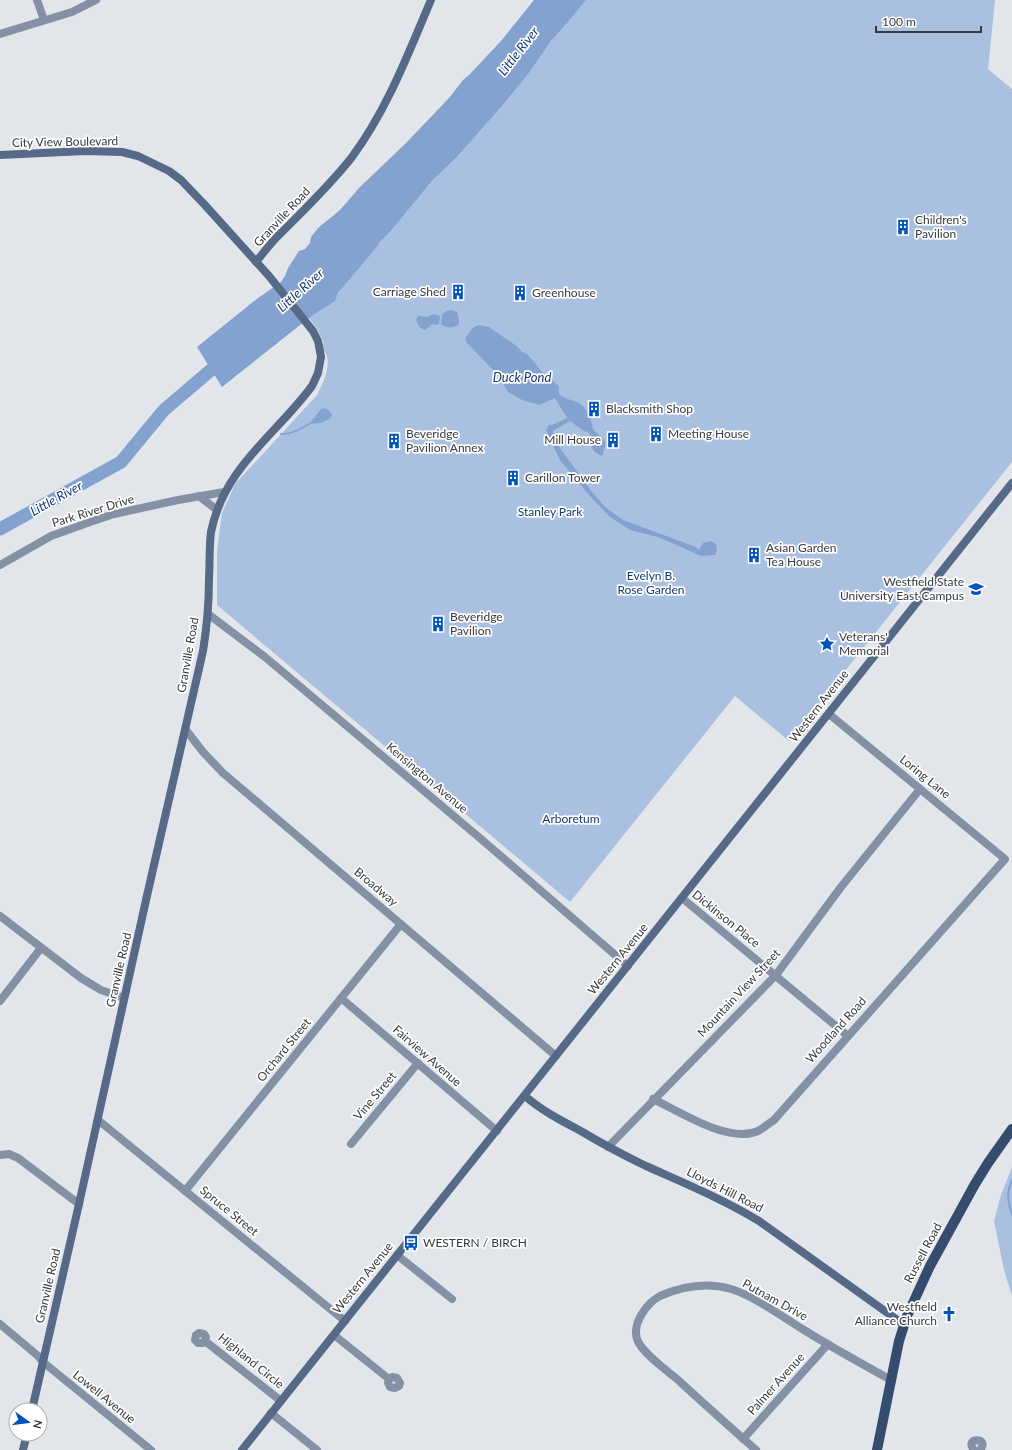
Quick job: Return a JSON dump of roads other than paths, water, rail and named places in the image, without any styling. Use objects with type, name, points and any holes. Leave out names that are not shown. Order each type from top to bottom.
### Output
[{"type":"main road","name":"Russell Road","points":[[878,1450],[891,1380],[904,1324],[930,1266],[975,1184],[1012,1128]]},
{"type":"street","points":[[37,0],[44,20]]},
{"type":"street","points":[[0,34],[72,12],[96,0]]},
{"type":"street","name":"Granville Road","points":[[34,1402],[124,998],[186,730],[206,633],[210,539],[217,510],[224,492],[252,454],[304,395],[316,378],[320,362],[318,341],[313,331],[256,262],[280,234],[339,174],[364,141],[391,92],[431,0]]},
{"type":"street","name":"City View Boulevard","points":[[0,155],[104,151],[122,152],[138,156],[169,171],[181,180],[256,262]]},
{"type":"street","name":"Western Avenue","points":[[242,1450],[1012,483]]},
{"type":"street","name":"Park River Drive","points":[[0,565],[47,538],[114,514],[224,492]]},
{"type":"street","points":[[199,496],[217,510]]},
{"type":"street","name":"Kensington Avenue","points":[[208,614],[271,662],[481,839],[628,966]]},
{"type":"street","name":"Loring Lane","points":[[829,714],[1005,859]]},
{"type":"street","name":"Broadway","points":[[186,730],[203,752],[223,773],[556,1056]]},
{"type":"street","name":"Mountain View Street","points":[[608,1147],[653,1099],[776,975],[841,886],[920,788]]},
{"type":"street","name":"Woodland Road","points":[[653,1099],[719,1131],[733,1134],[758,1131],[774,1120],[1005,859]]},
{"type":"street","name":"Dickinson Place","points":[[682,898],[848,1036]]},
{"type":"street","points":[[0,916],[95,987],[124,998]]},
{"type":"street","name":"Orchard Street","points":[[185,1191],[401,924]]},
{"type":"street","points":[[0,1001],[41,948]]},
{"type":"street","name":"Fairview Avenue","points":[[341,998],[497,1131]]},
{"type":"street","name":"Vine Street","points":[[351,1144],[418,1063]]},
{"type":"street","name":"Lloyds Hill Road","points":[[524,1096],[544,1110],[608,1147],[645,1166],[716,1197],[741,1210],[759,1221],[904,1324]]},
{"type":"street","name":"Spruce Street","points":[[98,1120],[345,1321]]},
{"type":"street","points":[[0,1155],[9,1154],[18,1158],[79,1204]]},
{"type":"street","points":[[397,1255],[452,1300]]},
{"type":"street","name":"Putnam Drive","points":[[756,1450],[650,1355],[639,1343],[636,1335],[638,1324],[642,1314],[650,1303],[665,1294],[687,1286],[705,1285],[727,1288],[744,1294],[891,1380]]},
{"type":"street","name":"Lowell Avenue","points":[[0,1324],[37,1355],[43,1362],[151,1450]]},
{"type":"street","points":[[334,1334],[389,1379]]},
{"type":"street","name":"Highland Circle","points":[[205,1340],[281,1401]]},
{"type":"street","name":"Palmer Avenue","points":[[743,1439],[828,1344]]},
{"type":"street","points":[[271,1413],[317,1450]]},
{"type":"street","points":[[974,1450],[972,1444],[977,1440],[982,1444],[980,1450]]},
{"type":"water","points":[[534,0],[586,0],[551,41],[529,73],[503,105],[457,157],[432,181],[338,293],[335,301],[309,318],[222,387],[197,347],[258,298],[281,282],[299,251],[305,249],[310,243],[311,237],[318,228],[340,210],[359,188],[406,143],[449,98],[463,80],[501,41]]},
{"type":"water","points":[[451,310],[457,312],[459,324],[452,327],[445,327],[441,324],[442,314]]},
{"type":"water","points":[[434,314],[440,316],[439,324],[432,324],[425,330],[419,327],[416,320],[418,316],[427,317]]},
{"type":"water","name":"Duck Pond","points":[[478,325],[489,327],[518,347],[522,352],[527,354],[543,373],[559,386],[559,394],[578,403],[584,408],[590,418],[592,427],[604,439],[605,445],[602,456],[592,449],[591,436],[587,431],[585,432],[570,421],[553,431],[560,448],[605,507],[623,520],[696,547],[699,550],[703,543],[711,541],[716,544],[717,550],[715,555],[701,556],[658,537],[630,530],[609,516],[588,494],[560,460],[546,430],[549,425],[567,418],[555,398],[539,405],[522,400],[508,392],[497,374],[467,343],[465,338],[473,328]]},
{"type":"water","points":[[322,408],[327,409],[332,414],[331,418],[321,423],[309,424]]},
{"type":"waterway","name":"Little River","points":[[0,529],[121,462],[164,410],[225,358]]},
{"type":"waterway","points":[[281,434],[292,433],[309,424]]},
{"type":"waterway","points":[[1012,1180],[1008,1197],[1012,1215]]},
{"type":"place","name":"Children's Pavilion","points":[[903,227]]},
{"type":"place","name":"Carriage Shed","points":[[458,292]]},
{"type":"place","name":"Greenhouse","points":[[520,293]]},
{"type":"place","name":"Blacksmith Shop","points":[[594,409]]},
{"type":"place","name":"Meeting House","points":[[656,434]]},
{"type":"place","name":"Mill House","points":[[613,440]]},
{"type":"place","name":"Beveridge Pavilion Annex","points":[[394,441]]},
{"type":"place","name":"Carillon Tower","points":[[513,478]]},
{"type":"place","name":"Asian Garden Tea House","points":[[754,555]]},
{"type":"place","name":"Westfield State University East Campus","points":[[976,589]]},
{"type":"place","name":"Beveridge Pavilion","points":[[438,624]]},
{"type":"place","name":"Veterans' Memorial","points":[[827,644]]},
{"type":"place","name":"WESTERN / BIRCH","points":[[411,1243]]},
{"type":"place","name":"Westfield Alliance Church","points":[[949,1314]]},
{"type":"park label","name":"Stanley Park","points":[[550,512]]},
{"type":"park label","name":"Evelyn B. Rose Garden","points":[[651,583]]},
{"type":"park label","name":"Arboretum","points":[[571,819]]}]
